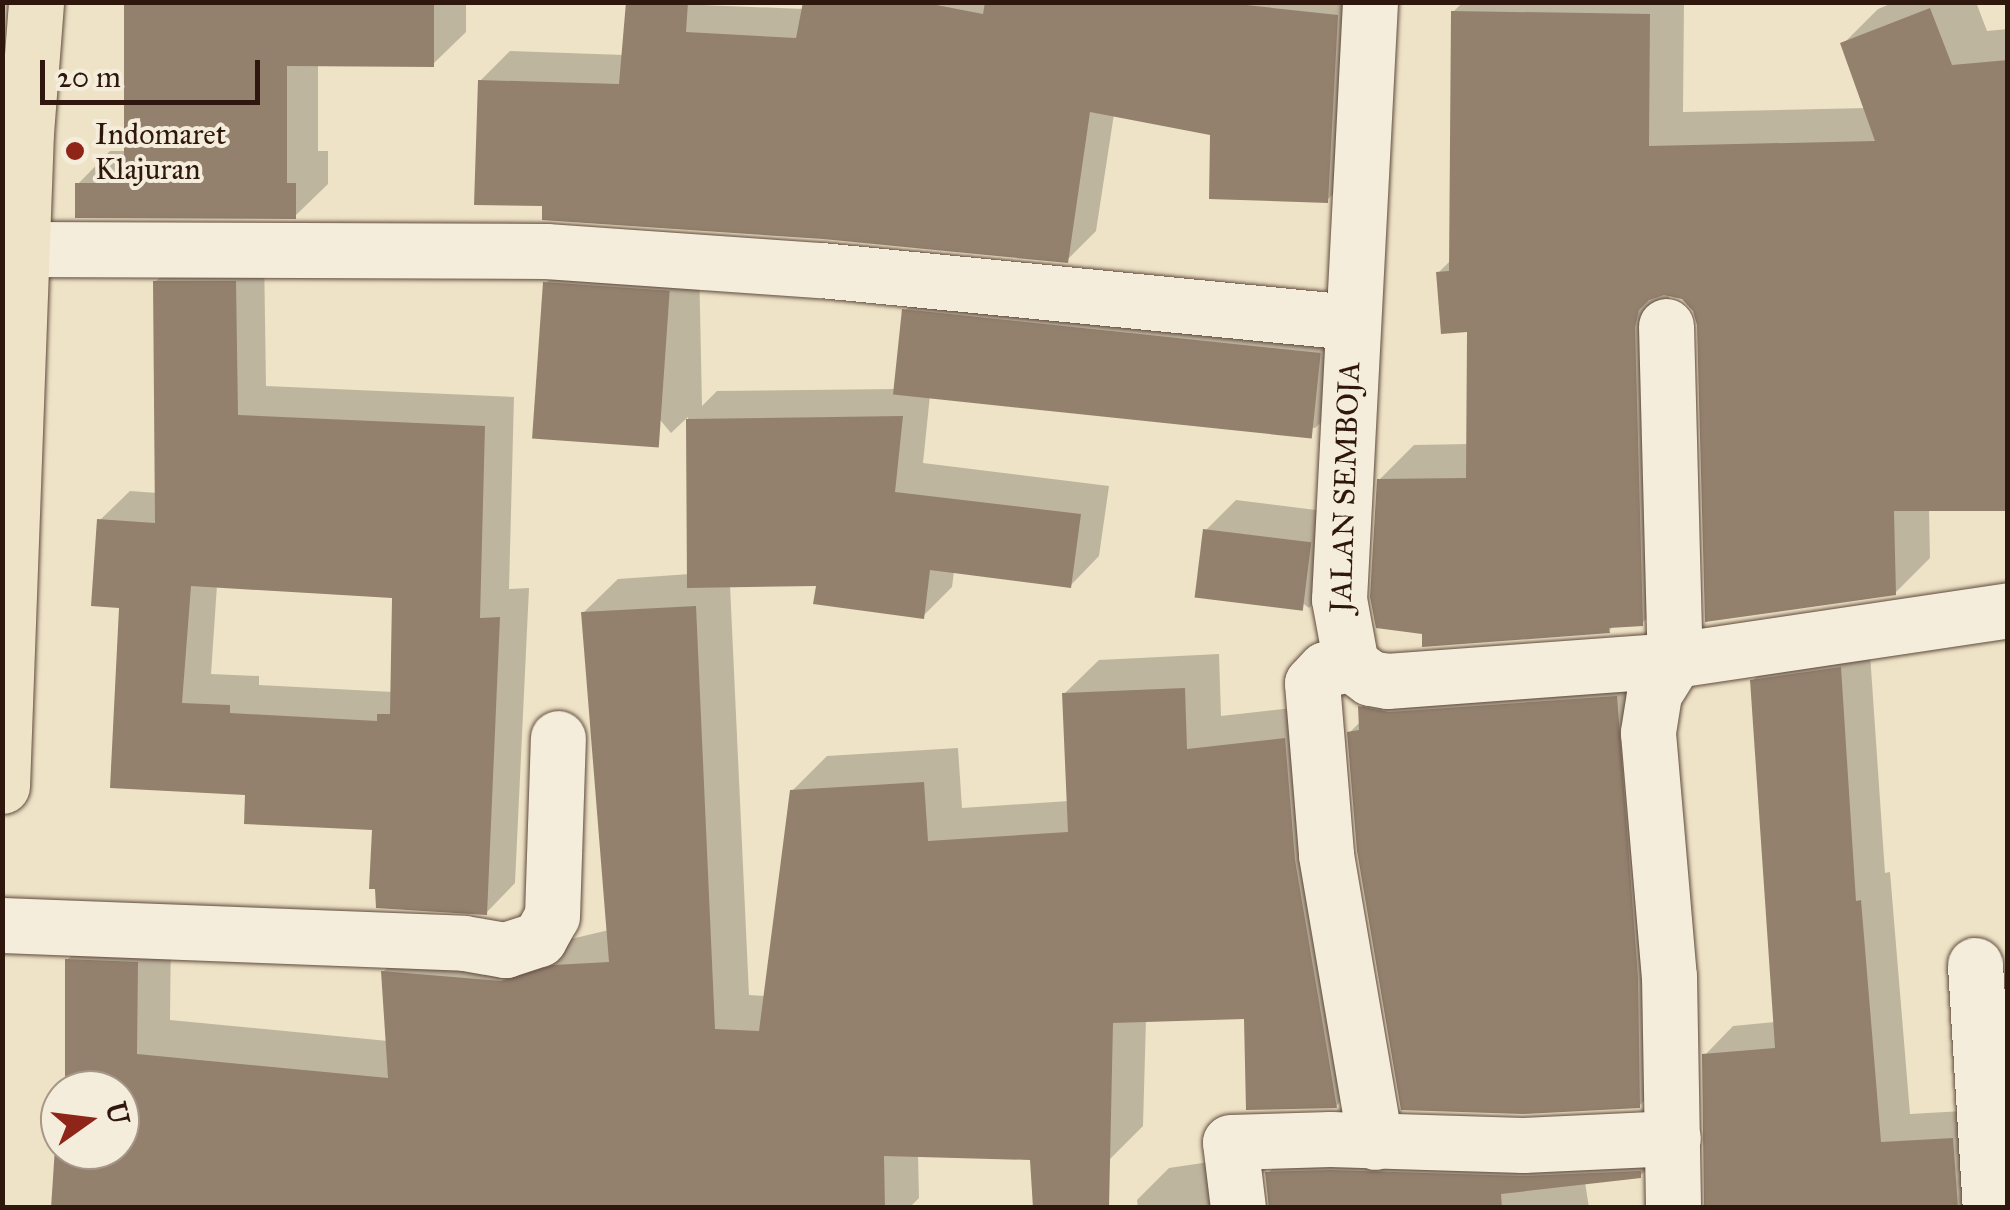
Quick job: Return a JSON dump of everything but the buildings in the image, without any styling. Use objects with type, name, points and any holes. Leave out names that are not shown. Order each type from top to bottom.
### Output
[{"type":"main road","points":[[2,786],[9,443],[36,2]]},
{"type":"street","name":"JALAN SEMBOJA","points":[[1351,664],[1339,599],[1350,322],[1370,2]]},
{"type":"street","points":[[23,250],[564,252],[820,270],[1350,322]]},
{"type":"street","points":[[1666,326],[1676,660],[1654,694],[1648,733],[1669,976],[1673,1208]]},
{"type":"street","points":[[1375,1142],[1326,854],[1312,682],[1325,669],[1351,664],[1370,678],[1387,681],[1676,660],[2008,610]]},
{"type":"street","points":[[2,925],[464,943],[505,950],[539,939],[552,916],[558,738]]},
{"type":"street","points":[[1975,964],[1990,1208]]},
{"type":"street","points":[[1238,1208],[1230,1142],[1522,1145],[1673,1138]]},
{"type":"place","name":"Indomaret Klajuran","points":[[75,151]]}]
